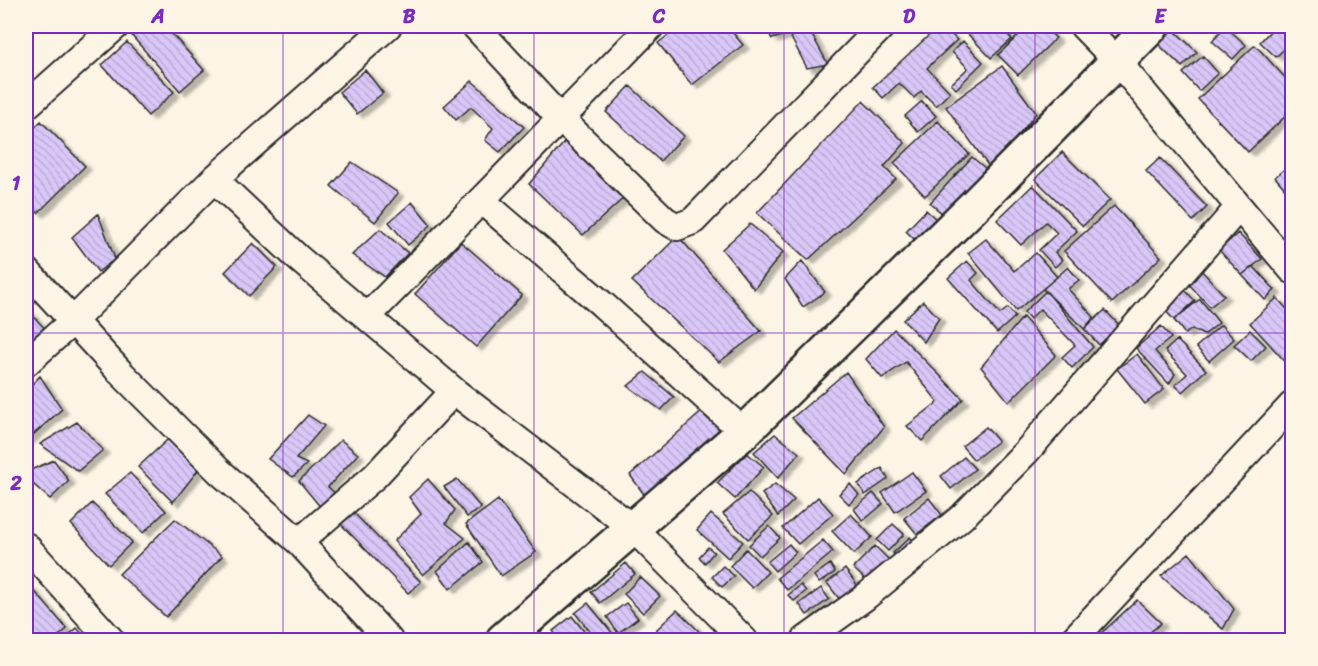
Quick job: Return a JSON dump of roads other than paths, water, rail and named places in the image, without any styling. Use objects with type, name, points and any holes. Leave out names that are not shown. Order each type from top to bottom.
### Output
[{"type":"street","points":[[26,106],[116,26]]},
{"type":"street","points":[[26,363],[73,321],[214,179],[388,26]]},
{"type":"street","points":[[475,26],[560,118],[665,220],[676,227],[693,221],[704,211],[882,26]]},
{"type":"street","points":[[367,317],[651,26]]},
{"type":"street","points":[[1083,26],[1118,62],[1238,208],[1293,270]]},
{"type":"street","points":[[503,640],[744,432],[1152,26]]},
{"type":"street","points":[[214,179],[298,258],[454,391],[634,529],[744,640]]},
{"type":"street","points":[[481,200],[603,304],[744,432]]},
{"type":"street","points":[[805,640],[864,598],[962,517],[1027,451],[1238,208]]},
{"type":"street","points":[[26,270],[121,373],[219,471],[299,542],[389,640]]},
{"type":"street","points":[[299,542],[375,476],[454,391]]},
{"type":"street","points":[[1073,640],[1293,405]]},
{"type":"street","points":[[26,546],[111,640]]}]
